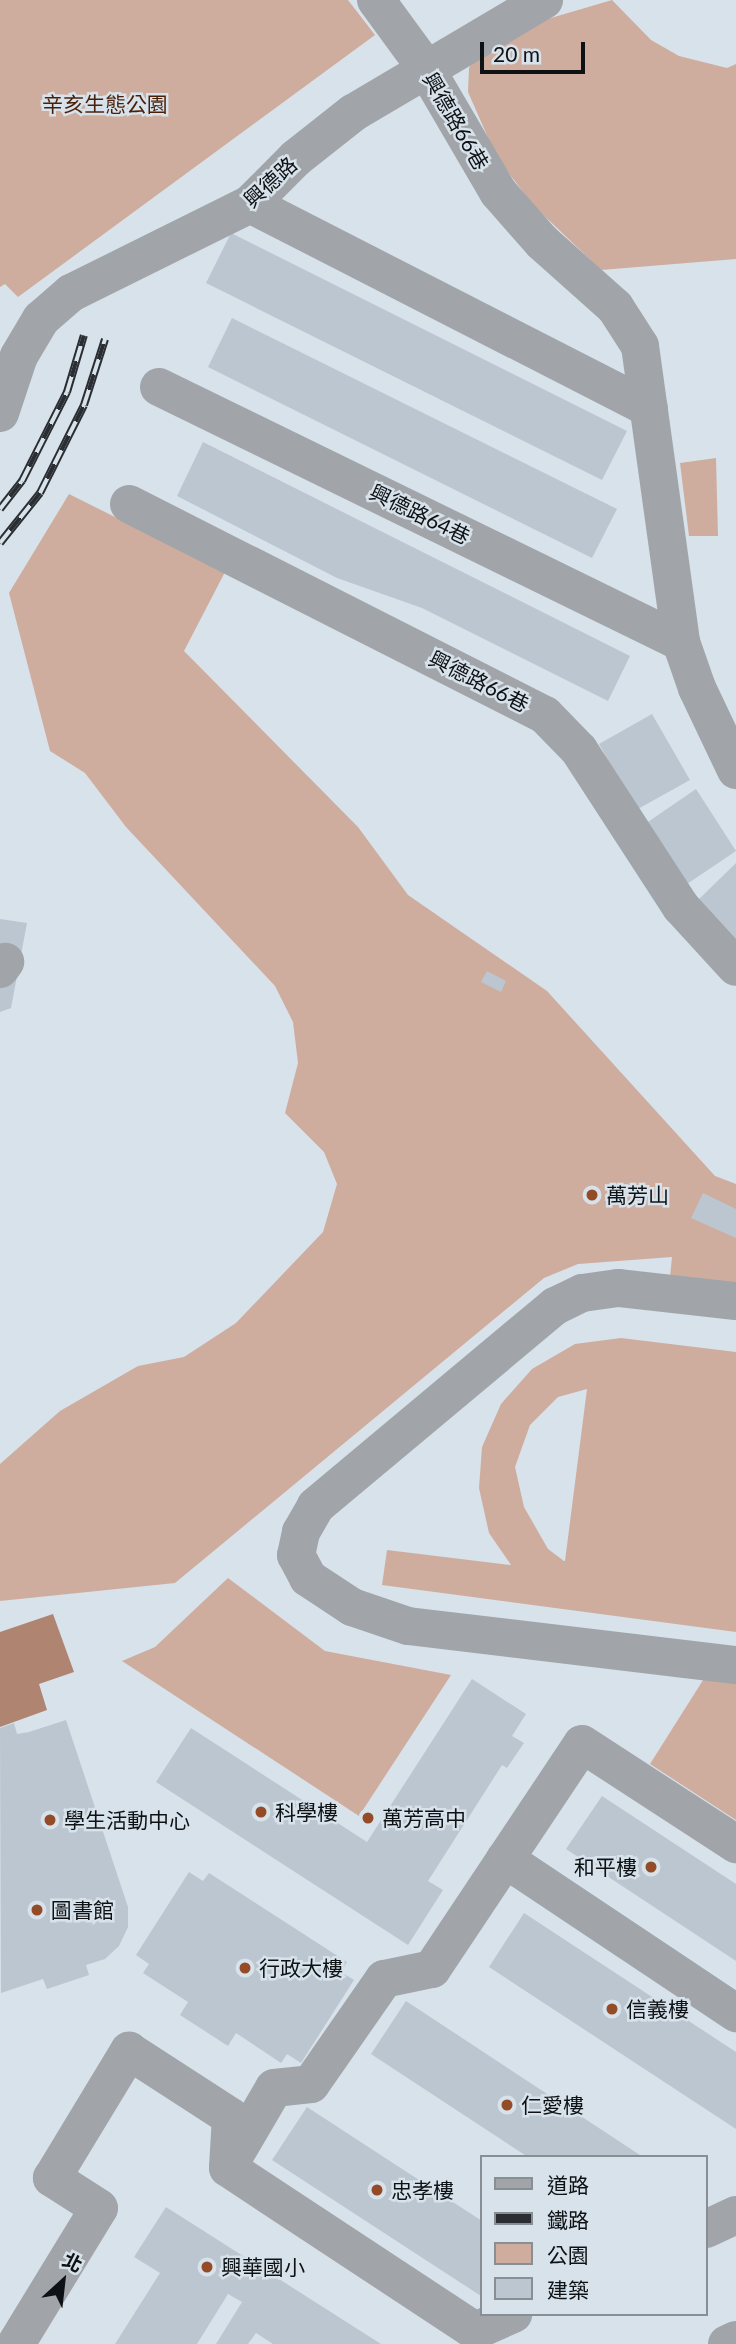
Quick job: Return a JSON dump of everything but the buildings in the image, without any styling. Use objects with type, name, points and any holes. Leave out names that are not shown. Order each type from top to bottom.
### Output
[{"type":"street","name":"興德路66巷","points":[[376,0],[425,67],[498,192],[631,327],[640,346],[681,642],[697,688],[736,770]]},
{"type":"street","name":"興德路","points":[[0,413],[19,356],[41,319],[71,293],[250,204],[313,144],[425,67],[544,0]]},
{"type":"street","points":[[250,204],[649,408]]},
{"type":"street","name":"興德路64巷","points":[[159,387],[681,642]]},
{"type":"street","name":"興德路66巷","points":[[129,505],[545,715],[579,750],[681,907],[736,967]]},
{"type":"street","points":[[736,1301],[618,1288],[582,1293],[555,1306],[316,1506],[301,1532],[296,1555],[308,1578],[352,1607],[408,1626],[736,1665]]},
{"type":"street","points":[[228,2168],[274,2088],[311,2084],[384,1979],[432,1969],[582,1744],[736,1844]]},
{"type":"street","points":[[505,1859],[736,2013]]},
{"type":"street","points":[[16,2344],[99,2208],[52,2178],[129,2052],[231,2117],[228,2168]]},
{"type":"street","points":[[228,2168],[475,2331],[509,2316]]},
{"type":"street","points":[[708,2228],[736,2215]]},
{"type":"street","points":[[727,2344],[736,2340]]},
{"type":"green space","name":"辛亥生態公園","points":[[0,0],[348,0],[375,35],[18,297],[5,284],[0,287]]},
{"type":"green space","points":[[612,0],[651,40],[679,56],[727,68],[736,64],[736,259],[601,270],[534,206],[497,158],[468,92],[469,68],[477,54],[517,28]]},
{"type":"green space","points":[[716,458],[718,536],[689,536],[680,463]]},
{"type":"green space","points":[[69,494],[225,572],[184,651],[358,827],[408,895],[547,991],[715,1176],[736,1184],[736,1284],[670,1277],[672,1257],[578,1264],[544,1278],[175,1583],[0,1601],[0,1464],[60,1411],[138,1366],[184,1357],[236,1323],[323,1232],[337,1184],[324,1152],[285,1113],[298,1063],[293,1022],[275,986],[126,827],[85,773],[50,751],[9,593]]},
{"type":"green space","points":[[621,1338],[736,1352],[736,1632],[382,1585],[387,1550],[511,1565],[489,1533],[479,1488],[482,1447],[501,1404],[532,1369],[575,1344]],"holes":[[[587,1389],[565,1561],[548,1549],[524,1507],[515,1467],[530,1425],[558,1397]]]},
{"type":"green space","points":[[228,1578],[325,1651],[451,1675],[359,1816],[122,1661],[155,1647]]},
{"type":"green space","points":[[705,1677],[736,1680],[736,1820],[650,1764]]},
{"type":"shaded area","points":[[53,1614],[74,1672],[39,1684],[47,1710],[0,1727],[0,1632]]},
{"type":"railway","points":[[0,509],[22,481],[67,392],[84,335]]},
{"type":"railway","points":[[0,543],[40,493],[84,405],[105,339]]},
{"type":"place","name":"萬芳山","points":[[592,1195]]},
{"type":"place","name":"科學樓","points":[[261,1812]]},
{"type":"place","name":"萬芳高中","points":[[368,1818]]},
{"type":"place","name":"學生活動中心","points":[[50,1820]]},
{"type":"place","name":"和平樓","points":[[651,1867]]},
{"type":"place","name":"圖書館","points":[[37,1910]]},
{"type":"place","name":"行政大樓","points":[[245,1968]]},
{"type":"place","name":"信義樓","points":[[612,2009]]},
{"type":"place","name":"仁愛樓","points":[[507,2105]]},
{"type":"place","name":"忠孝樓","points":[[377,2190]]},
{"type":"place","name":"興華國小","points":[[207,2267]]}]
